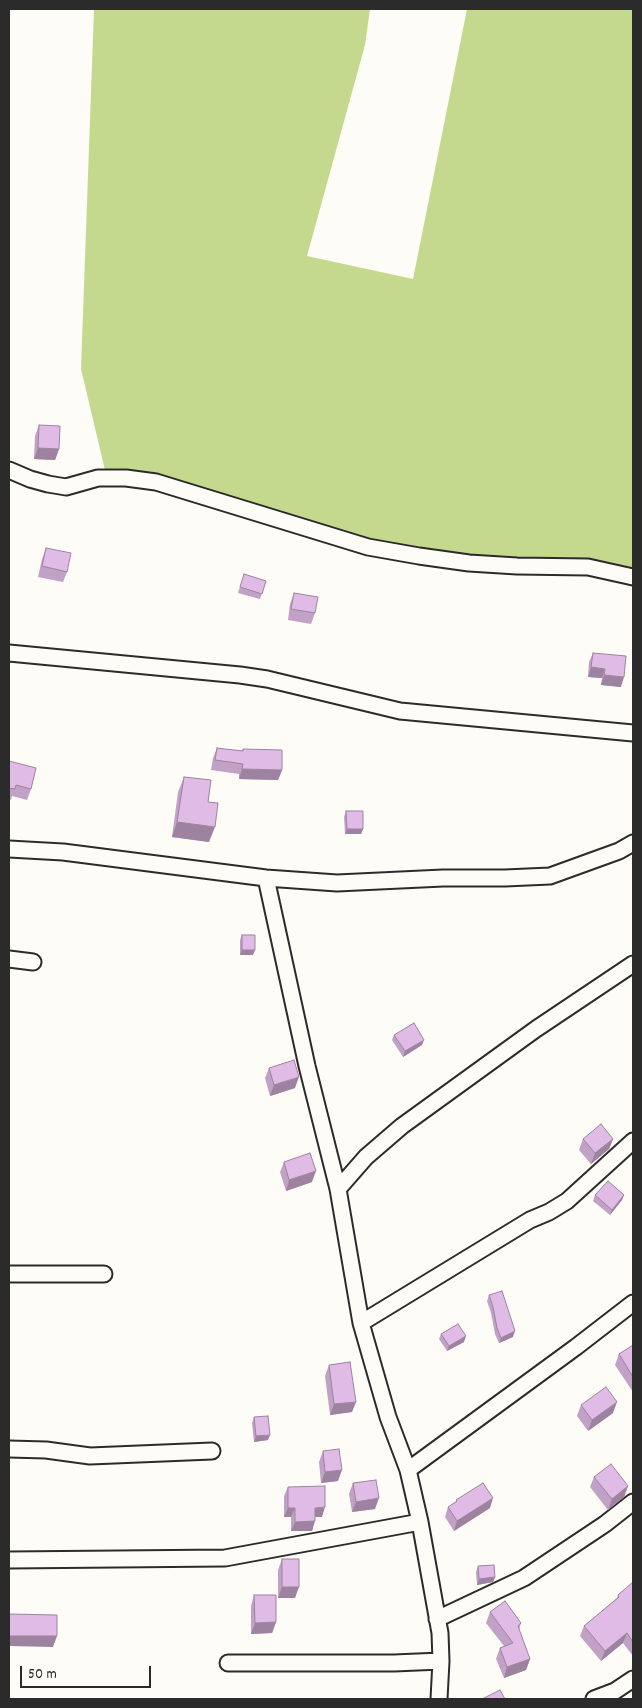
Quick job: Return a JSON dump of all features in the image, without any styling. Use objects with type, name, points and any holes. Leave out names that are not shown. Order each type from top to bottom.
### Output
[{"type":"street","points":[[9,470],[30,479],[66,486],[98,478],[126,478],[156,482],[368,547],[419,556],[469,563],[588,567],[633,577]]},
{"type":"street","points":[[9,653],[267,679],[400,711],[633,733]]},
{"type":"street","points":[[9,849],[64,852],[266,878],[337,883],[443,878],[550,876],[619,851],[633,843]]},
{"type":"street","points":[[266,878],[307,1066],[338,1189],[360,1323],[388,1417],[408,1470],[420,1522],[440,1633],[439,1699]]},
{"type":"street","points":[[9,959],[33,962]]},
{"type":"street","points":[[338,1189],[366,1157],[402,1126],[536,1029],[633,964]]},
{"type":"street","points":[[360,1323],[530,1220],[549,1212],[567,1201],[633,1140]]},
{"type":"street","points":[[9,1274],[104,1274]]},
{"type":"street","points":[[408,1470],[633,1303]]},
{"type":"street","points":[[9,1450],[46,1450],[90,1456],[212,1452]]},
{"type":"street","points":[[437,1619],[524,1578],[605,1524],[633,1502]]},
{"type":"street","points":[[9,1560],[225,1558],[420,1522]]},
{"type":"street","points":[[228,1663],[394,1663],[441,1661]]},
{"type":"street","points":[[594,1699],[615,1691],[633,1679]]},
{"type":"green space","points":[[94,9],[370,9],[365,45],[307,256],[413,279],[467,9],[633,9],[633,582],[565,570],[340,545],[141,483],[109,487],[81,369]]},
{"type":"building","points":[[39,425],[60,426],[59,449],[38,448]]},
{"type":"building","points":[[46,548],[71,553],[67,572],[42,566]]},
{"type":"building","points":[[244,574],[266,581],[262,594],[240,587]]},
{"type":"building","points":[[294,593],[318,597],[315,613],[291,609]]},
{"type":"building","points":[[593,653],[626,656],[624,677],[604,675],[605,669],[591,667]]},
{"type":"building","points":[[217,748],[243,751],[243,749],[282,750],[282,770],[242,769],[243,764],[215,760]]},
{"type":"building","points":[[9,761],[36,768],[31,789],[16,785],[15,789],[9,788]]},
{"type":"building","points":[[184,777],[211,780],[208,802],[218,803],[215,827],[177,822]]},
{"type":"building","points":[[346,811],[363,811],[363,829],[347,829]]},
{"type":"building","points":[[242,935],[255,935],[255,950],[242,950]]},
{"type":"building","points":[[414,1023],[424,1040],[405,1051],[394,1035]]},
{"type":"building","points":[[294,1060],[299,1077],[274,1085],[269,1068]]},
{"type":"building","points":[[601,1124],[613,1139],[595,1153],[583,1139]]},
{"type":"building","points":[[310,1153],[316,1171],[289,1180],[284,1162]]},
{"type":"building","points":[[608,1181],[624,1195],[612,1210],[595,1195]]},
{"type":"building","points":[[502,1291],[515,1331],[501,1338],[489,1295]]},
{"type":"building","points":[[458,1324],[466,1336],[449,1346],[441,1334]]},
{"type":"building","points":[[633,1345],[633,1377],[619,1354]]},
{"type":"building","points":[[350,1362],[356,1402],[334,1404],[329,1365]]},
{"type":"building","points":[[606,1387],[617,1402],[592,1420],[581,1405]]},
{"type":"building","points":[[268,1416],[270,1435],[256,1436],[254,1417]]},
{"type":"building","points":[[339,1449],[342,1470],[325,1472],[323,1451]]},
{"type":"building","points":[[611,1464],[628,1486],[612,1499],[594,1477]]},
{"type":"building","points":[[376,1480],[379,1498],[356,1502],[353,1483]]},
{"type":"building","points":[[483,1483],[493,1498],[457,1521],[448,1507]]},
{"type":"building","points":[[325,1486],[325,1507],[315,1508],[315,1521],[295,1522],[295,1508],[288,1508],[288,1487]]},
{"type":"building","points":[[282,1559],[299,1559],[299,1587],[282,1587]]},
{"type":"building","points":[[494,1565],[495,1577],[479,1579],[478,1566]]},
{"type":"building","points":[[633,1582],[633,1642],[627,1633],[605,1651],[584,1626],[619,1597],[618,1595]]},
{"type":"building","points":[[254,1595],[276,1595],[276,1622],[255,1623]]},
{"type":"building","points":[[505,1601],[521,1623],[518,1626],[530,1659],[507,1667],[500,1648],[513,1643],[490,1612]]},
{"type":"building","points":[[9,1614],[57,1615],[57,1636],[9,1636]]},
{"type":"building","points":[[500,1690],[505,1699],[482,1699]]}]
